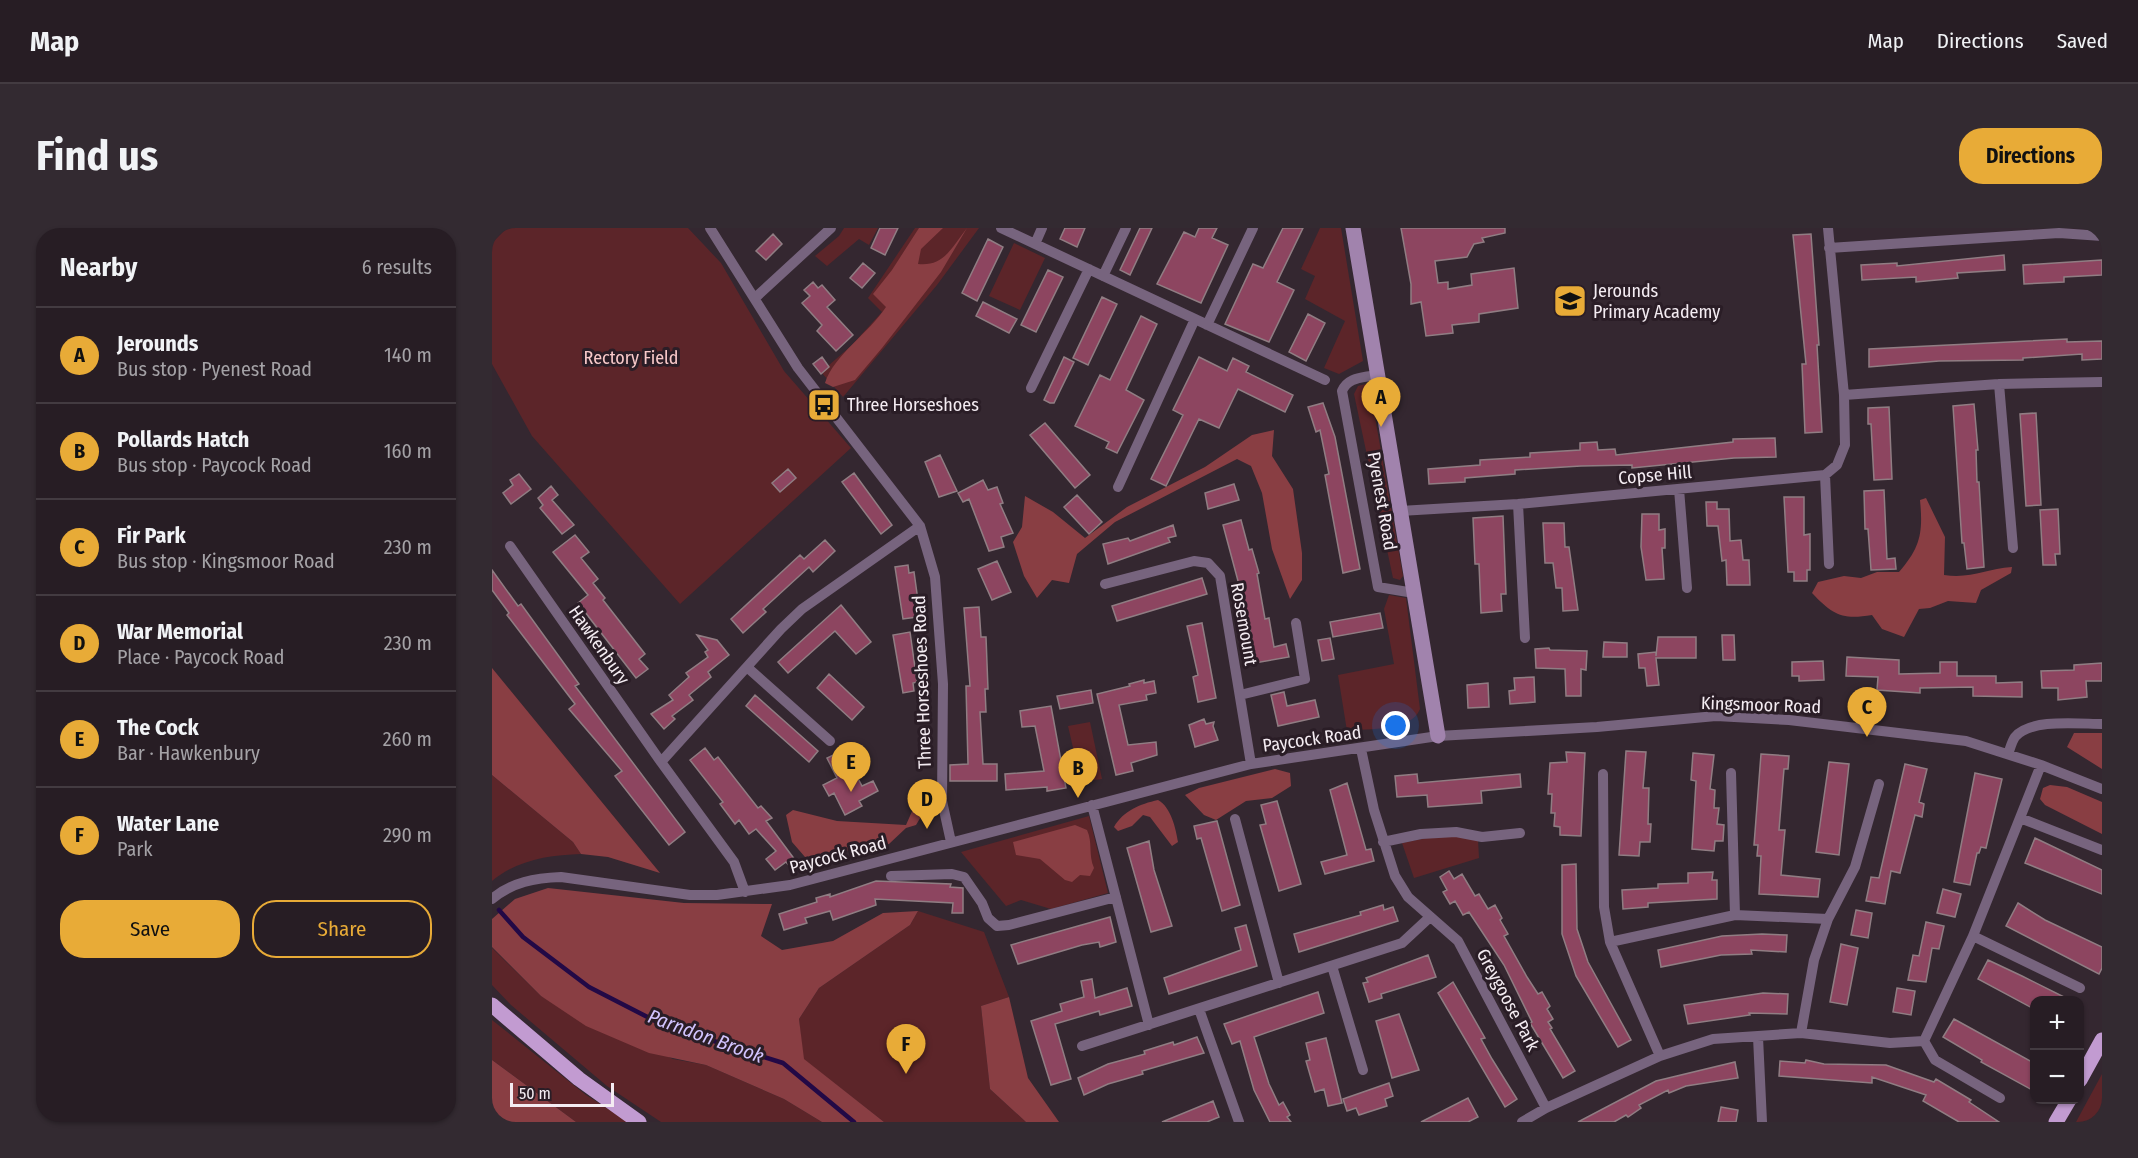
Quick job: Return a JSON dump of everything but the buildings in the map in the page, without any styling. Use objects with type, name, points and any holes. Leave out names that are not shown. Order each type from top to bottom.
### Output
[{"type":"main road","points":[[492,1005],[579,1079],[639,1122]]},
{"type":"main road","points":[[2084,1071],[2102,1040]]},
{"type":"main road","points":[[2056,1122],[2066,1104]]},
{"type":"street","name":"Three Horseshoes Road","points":[[710,228],[798,368],[920,526],[935,577],[942,684],[942,801],[951,842]]},
{"type":"street","points":[[755,298],[831,228]]},
{"type":"street","points":[[1001,228],[1325,380]]},
{"type":"street","points":[[1035,244],[1042,228]]},
{"type":"street","points":[[1103,276],[1126,228]]},
{"type":"street","points":[[1207,325],[1253,228]]},
{"type":"street","name":"Pyenest Road","points":[[1353,228],[1438,735]]},
{"type":"street","points":[[1828,228],[1844,395],[1845,445],[1837,465],[1825,475],[1829,564]]},
{"type":"street","points":[[1829,248],[2059,233],[2102,236]]},
{"type":"street","points":[[1031,388],[1089,269]]},
{"type":"street","points":[[1118,487],[1195,319]]},
{"type":"street","name":"Pyenest Road","points":[[1376,375],[1352,379],[1345,384],[1342,391],[1378,587],[1414,592]]},
{"type":"street","points":[[1844,395],[1999,384],[2102,382]]},
{"type":"street","points":[[1999,384],[2013,548]]},
{"type":"street","name":"Copse Hill","points":[[1400,511],[1518,504],[1825,475]]},
{"type":"street","points":[[1679,489],[1687,588]]},
{"type":"street","points":[[1518,504],[1525,638]]},
{"type":"street","points":[[661,762],[781,629],[802,609],[920,526]]},
{"type":"street","name":"Hawkenbury","points":[[510,546],[734,862],[745,892]]},
{"type":"street","name":"Rosemount","points":[[1105,584],[1186,562],[1208,563],[1220,576],[1251,764]]},
{"type":"street","points":[[1240,695],[1305,679],[1296,622]]},
{"type":"street","points":[[748,668],[830,741]]},
{"type":"street","name":"Kingsmoor Road","points":[[1438,735],[1598,727],[1716,716],[1789,720],[1966,741],[2041,765],[2102,789]]},
{"type":"street","points":[[2008,754],[2015,737],[2026,728],[2053,723],[2102,724]]},
{"type":"street","name":"Paycock Road","points":[[492,900],[515,884],[544,877],[561,877],[690,895],[745,892],[790,885],[1251,764],[1361,749],[1438,735]]},
{"type":"street","name":"Greygoose Park","points":[[1361,749],[1390,864],[1408,897],[1458,941],[1546,1108]]},
{"type":"street","points":[[1924,1041],[1973,936],[2041,765]]},
{"type":"street","points":[[1731,773],[1735,915]]},
{"type":"street","points":[[1602,774],[1604,907],[1610,942],[1660,1056]]},
{"type":"street","points":[[1802,1033],[1814,960],[1828,919],[1855,867],[1879,784]]},
{"type":"street","points":[[1092,805],[1149,1025]]},
{"type":"street","points":[[2020,818],[2102,850]]},
{"type":"street","points":[[1235,819],[1278,983]]},
{"type":"street","points":[[1383,842],[1421,834],[1456,832],[1482,837],[1520,833]]},
{"type":"street","points":[[891,876],[952,873],[964,877],[988,918],[997,926],[1009,925],[1116,897]]},
{"type":"street","points":[[1610,942],[1735,915],[1828,919]]},
{"type":"street","points":[[1082,1046],[1402,943],[1430,917]]},
{"type":"street","points":[[1973,936],[2080,988]]},
{"type":"street","points":[[1332,966],[1363,1070]]},
{"type":"street","points":[[1199,1009],[1239,1122]]},
{"type":"street","points":[[1522,1122],[1546,1108],[1660,1056],[1713,1039],[1802,1033],[1890,1042],[1924,1041]]},
{"type":"street","points":[[1758,1037],[1762,1122]]},
{"type":"street","points":[[1924,1041],[1935,1060],[2000,1098]]},
{"type":"green space","name":"Rectory Field","points":[[507,228],[688,228],[721,263],[784,371],[851,448],[680,604],[532,436],[492,364],[492,243]]},
{"type":"green space","points":[[844,228],[878,228],[869,245],[859,239],[827,266],[815,256],[839,236]]},
{"type":"green space","points":[[915,228],[979,228],[937,285],[843,397],[821,372],[851,346],[882,312],[868,298]]},
{"type":"green space","points":[[1320,228],[1341,228],[1363,361],[1339,374],[1324,368],[1345,321],[1305,299],[1315,276],[1301,269]]},
{"type":"green space","points":[[1014,243],[1045,258],[1020,310],[989,296]]},
{"type":"green space","points":[[1369,383],[1403,576],[1400,580],[1393,578],[1354,394],[1358,386]]},
{"type":"green space","points":[[1389,595],[1406,598],[1420,709],[1408,722],[1399,725],[1347,731],[1338,675],[1394,664],[1384,609]]},
{"type":"green space","points":[[1090,722],[1102,779],[1081,782],[1068,726]]},
{"type":"green space","points":[[492,775],[573,842],[581,854],[523,863],[492,881]]},
{"type":"green space","points":[[1089,816],[1108,893],[1051,909],[1021,900],[1006,906],[961,852]]},
{"type":"green space","points":[[1456,832],[1478,839],[1479,858],[1414,878],[1402,843]]},
{"type":"green space","points":[[918,911],[984,932],[1009,997],[981,1006],[990,1089],[1026,1122],[884,1122],[803,1059],[799,1019],[819,988],[910,925]]},
{"type":"green space","points":[[492,948],[541,996],[673,1059],[706,1065],[784,1099],[822,1122],[661,1122],[607,1086],[511,1005],[492,985]]},
{"type":"green space","points":[[492,1020],[586,1095],[629,1122],[576,1122],[492,1060]]},
{"type":"green space","points":[[2102,1074],[2102,1122],[2076,1122]]},
{"type":"shaded area","points":[[919,228],[943,228],[921,249],[918,264],[927,264],[941,259],[952,249],[967,228],[941,272],[855,380],[833,387],[825,383],[836,363],[886,307],[873,294],[892,270]]},
{"type":"shaded area","points":[[1274,430],[1272,456],[1293,489],[1302,553],[1302,580],[1290,599],[1272,549],[1262,493],[1251,466],[1237,459],[1115,522],[1077,554],[1069,583],[1052,580],[1037,598],[1024,576],[1013,542],[1022,527],[1025,496],[1053,512],[1085,538],[1127,507],[1205,467],[1252,435]]},
{"type":"shaded area","points":[[1926,498],[1945,537],[1944,575],[1971,575],[2012,567],[2011,573],[1981,590],[1976,603],[1948,601],[1930,608],[1919,609],[1904,637],[1882,629],[1872,615],[1853,617],[1832,611],[1812,593],[1818,582],[1844,576],[1861,578],[1877,572],[1899,572],[1912,555],[1919,539],[1920,500]]},
{"type":"shaded area","points":[[492,668],[660,873],[608,857],[581,854],[573,842],[492,775]]},
{"type":"shaded area","points":[[2074,733],[2102,733],[2102,769],[2067,747]]},
{"type":"shaded area","points":[[1275,769],[1290,773],[1291,786],[1272,798],[1246,801],[1216,820],[1204,815],[1185,795],[1199,788]]},
{"type":"shaded area","points":[[2050,785],[2067,787],[2102,802],[2102,834],[2045,805],[2040,799],[2043,788]]},
{"type":"shaded area","points":[[917,800],[922,815],[916,825],[906,828],[889,844],[805,857],[792,842],[786,815],[793,810],[837,821],[906,825]]},
{"type":"shaded area","points":[[1158,800],[1170,813],[1174,825],[1178,842],[1172,846],[1150,817],[1143,815],[1132,826],[1118,831],[1114,827],[1133,809]]},
{"type":"shaded area","points":[[1075,825],[1087,830],[1089,835],[1094,868],[1090,876],[1080,875],[1072,882],[1065,880],[1040,859],[1016,855],[1013,842]]},
{"type":"shaded area","points":[[548,888],[684,903],[772,904],[761,936],[782,950],[833,941],[883,913],[918,911],[910,925],[819,988],[799,1019],[804,1059],[884,1122],[822,1122],[784,1099],[706,1065],[649,1053],[586,1026],[541,996],[492,947],[492,919],[515,899]]},
{"type":"shaded area","points":[[1009,997],[1028,1078],[1059,1122],[1026,1122],[990,1089],[981,1006]]},
{"type":"shaded area","points":[[492,1060],[576,1122],[492,1122]]},
{"type":"waterway","name":"Parndon Brook","points":[[499,910],[523,937],[589,987],[663,1025],[783,1063],[854,1122]]},
{"type":"place","name":"Jerounds Primary Academy","points":[[1570,301]]},
{"type":"place","name":"Three Horseshoes","points":[[824,405]]},
{"type":"place","name":"Jerounds","points":[[1381,427]]},
{"type":"place","name":"Fir Park","points":[[1867,737]]},
{"type":"place","name":"The Cock","points":[[851,792]]},
{"type":"place","name":"Pollards Hatch","points":[[1078,798]]},
{"type":"place","name":"War Memorial","points":[[927,829]]},
{"type":"place","name":"Water Lane","points":[[906,1074]]}]
